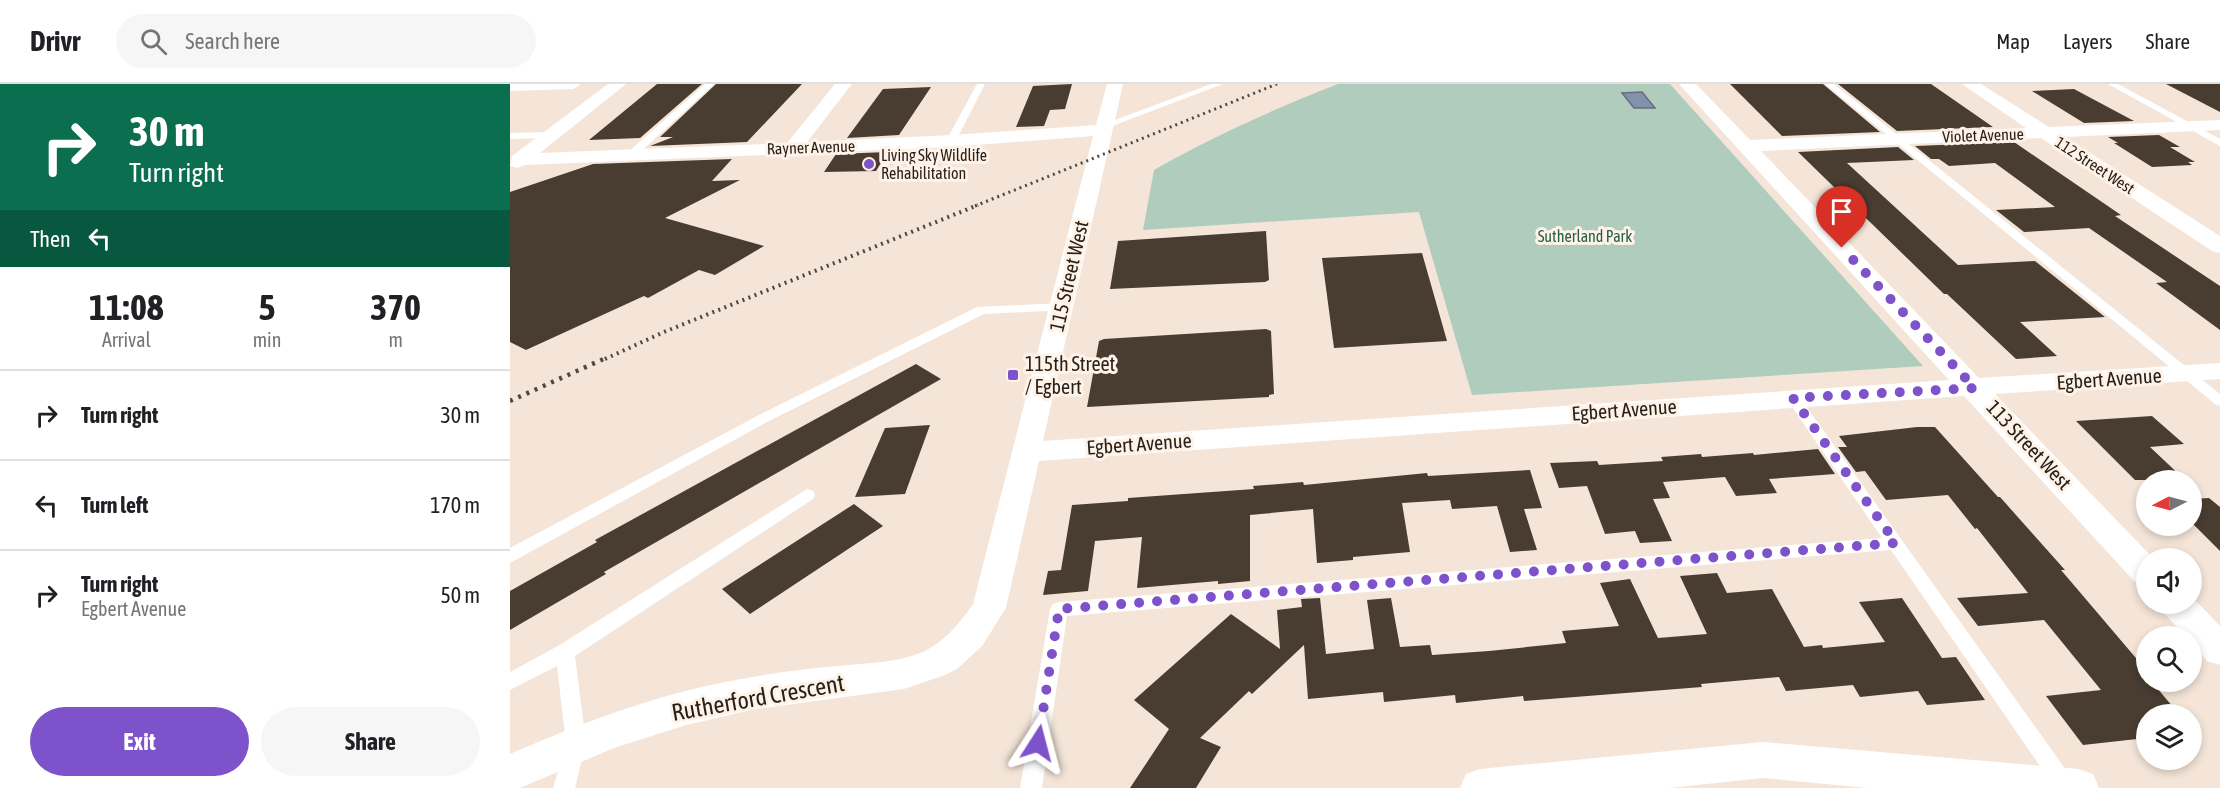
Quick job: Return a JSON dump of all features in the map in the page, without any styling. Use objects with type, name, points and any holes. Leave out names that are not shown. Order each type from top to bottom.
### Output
[{"type":"street","points":[[510,86],[573,84]]},
{"type":"street","points":[[514,164],[618,84]]},
{"type":"street","points":[[793,147],[844,84]]},
{"type":"street","name":"115 Street West","points":[[989,608],[1115,84]]},
{"type":"street","name":"113 Street West","points":[[1687,84],[2136,561]]},
{"type":"street","name":"112 Street West","points":[[1970,84],[2220,246]]},
{"type":"street","name":"Violet Avenue","points":[[1746,146],[2220,124]]},
{"type":"street","name":"Rayner Avenue","points":[[514,164],[631,155],[951,141],[1104,128]]},
{"type":"street","name":"Egbert Avenue","points":[[1028,452],[1793,398],[2220,371]]},
{"type":"street","name":"Rutherford Crescent","points":[[510,773],[576,743],[714,700],[818,684],[896,676],[943,659],[973,634],[989,608]]},
{"type":"street","points":[[2186,614],[2220,650]]},
{"type":"street","points":[[1480,788],[1763,760],[2072,788]]},
{"type":"lane","points":[[631,155],[710,84]]},
{"type":"lane","points":[[951,141],[981,84]]},
{"type":"lane","points":[[1104,128],[1219,84]]},
{"type":"lane","points":[[1829,84],[2220,401]]},
{"type":"lane","points":[[2112,84],[2220,143]]},
{"type":"lane","points":[[510,136],[552,135]]},
{"type":"lane","points":[[510,556],[762,419],[982,310],[1062,307]]},
{"type":"lane","points":[[1793,398],[2072,788]]},
{"type":"lane","points":[[510,682],[565,652],[807,495]]},
{"type":"lane","points":[[1031,788],[1059,609],[1896,543]]},
{"type":"lane","points":[[564,788],[576,743],[565,652]]},
{"type":"green space","name":"Sutherland Park","points":[[1338,84],[1670,84],[1923,366],[1472,395],[1419,212],[1143,230],[1154,170],[1244,124]]},
{"type":"water","points":[[1642,92],[1655,108],[1634,108],[1622,93]]},
{"type":"building","points":[[657,84],[702,84],[640,138],[589,140]]},
{"type":"building","points":[[716,84],[802,84],[747,142],[650,146],[673,137],[660,137]]},
{"type":"building","points":[[1072,84],[1065,109],[1050,110],[1044,126],[1016,127],[1033,86]]},
{"type":"building","points":[[1730,84],[1823,84],[1880,132],[1782,136]]},
{"type":"building","points":[[1838,84],[1931,84],[1993,127],[1897,131]]},
{"type":"building","points":[[2166,84],[2220,84],[2220,112]]},
{"type":"building","points":[[931,87],[899,135],[847,138],[883,89]]},
{"type":"building","points":[[2074,89],[2134,121],[2084,123],[2032,91]]},
{"type":"building","points":[[2159,135],[2180,147],[2170,147],[2195,162],[2188,162],[2192,165],[2152,167],[2108,137]]},
{"type":"building","points":[[2014,142],[2121,215],[2115,216],[2220,286],[2220,330],[2156,283],[2167,282],[2089,228],[2024,232],[1996,210],[2055,207],[1995,163],[1949,166],[1939,159],[1931,159],[1915,146]]},
{"type":"building","points":[[1898,147],[1914,160],[1847,163],[1958,265],[2035,261],[2105,317],[2020,322],[2057,356],[2016,359],[1947,294],[1944,294],[1798,152]]},
{"type":"building","points":[[888,152],[876,171],[824,172],[836,154]]},
{"type":"building","points":[[732,159],[712,181],[740,180],[665,218],[764,246],[715,275],[699,270],[648,298],[644,296],[526,350],[510,342],[510,192],[593,164]]},
{"type":"building","points":[[1266,231],[1269,280],[1265,282],[1110,289],[1118,241]]},
{"type":"building","points":[[1422,253],[1447,341],[1334,348],[1322,258]]},
{"type":"building","points":[[1266,329],[1271,331],[1274,394],[1269,397],[1087,407],[1099,341]]},
{"type":"building","points":[[916,364],[941,379],[604,572],[606,574],[510,630],[510,591],[597,542],[595,540]]},
{"type":"building","points":[[2152,416],[2184,444],[2150,447],[2174,470],[2136,470],[2135,480],[2076,421]]},
{"type":"building","points":[[930,425],[905,494],[855,497],[885,428]]},
{"type":"building","points":[[1935,427],[2065,570],[2061,570],[2136,658],[2136,692],[2160,692],[2171,704],[2136,704],[2136,739],[2083,745],[2046,696],[2101,690],[2044,620],[1978,626],[1957,598],[2028,593],[1977,528],[1975,529],[1948,495],[1886,500],[1865,471],[1856,472],[1838,447],[1847,447],[1839,436]]},
{"type":"building","points":[[1818,449],[1835,474],[1769,479],[1777,493],[1736,496],[1725,477],[1663,482],[1670,498],[1653,499],[1672,541],[1640,543],[1635,531],[1605,534],[1587,486],[1559,488],[1550,463],[1597,461],[1599,465],[1663,461],[1661,457],[1701,454],[1702,457],[1753,453],[1754,455]]},
{"type":"building","points":[[1530,470],[1542,508],[1524,509],[1537,550],[1510,552],[1497,506],[1452,509],[1450,500],[1402,503],[1410,552],[1317,563],[1313,509],[1250,515],[1250,581],[1218,584],[1218,581],[1137,588],[1142,537],[1095,541],[1088,591],[1043,595],[1048,571],[1061,570],[1072,505],[1128,501],[1128,498],[1254,489],[1253,486],[1303,482],[1304,485],[1427,473],[1428,476]]},
{"type":"building","points":[[2202,498],[2209,498],[2220,507],[2220,551],[2202,533]]},
{"type":"building","points":[[854,504],[883,526],[750,614],[722,589]]},
{"type":"building","points":[[1717,573],[1727,593],[1772,589],[1804,647],[1822,645],[1823,648],[1885,642],[1859,602],[1902,598],[1942,658],[1956,657],[1985,700],[1927,705],[1918,691],[1860,697],[1853,685],[1786,691],[1779,677],[1701,684],[1702,687],[1524,701],[1523,696],[1456,703],[1455,695],[1384,702],[1383,692],[1308,699],[1304,645],[1252,694],[1249,691],[1200,738],[1221,747],[1196,788],[1130,788],[1169,729],[1134,700],[1231,614],[1280,649],[1277,610],[1302,607],[1301,599],[1320,598],[1326,654],[1374,649],[1367,600],[1391,598],[1400,647],[1430,645],[1432,655],[1489,651],[1566,643],[1562,631],[1619,626],[1600,583],[1630,579],[1658,638],[1707,634],[1680,576]]},
{"type":"railway","points":[[975,206],[1277,84]]},
{"type":"railway","points":[[605,359],[664,332],[978,205]]},
{"type":"railway","points":[[510,401],[608,357]]},
{"type":"place","name":"Living Sky Wildlife Rehabilitation","points":[[869,164]]},
{"type":"place","name":"115th Street / Egbert","points":[[1013,375]]},
{"type":"route","points":[[1038,743],[1059,609],[1896,543],[1793,398],[1975,388],[1842,248]]}]
